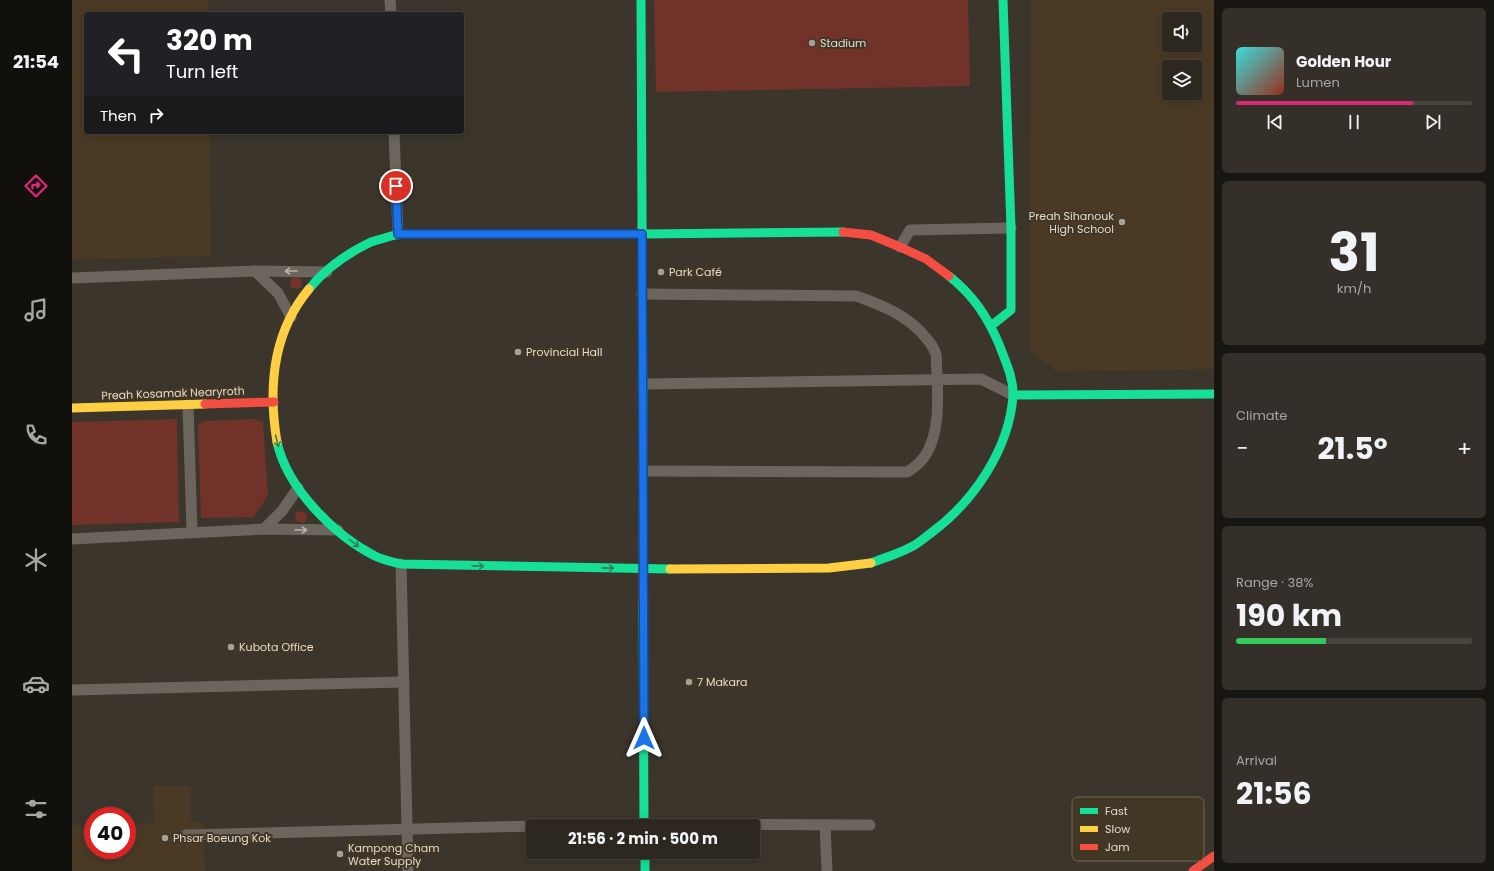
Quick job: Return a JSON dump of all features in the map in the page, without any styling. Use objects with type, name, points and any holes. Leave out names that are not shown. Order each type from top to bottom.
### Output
[{"type":"street","points":[[390,0],[391,12]]},
{"type":"street","points":[[641,0],[644,819]]},
{"type":"street","points":[[991,326],[1011,310],[1011,228],[1003,0]]},
{"type":"street","points":[[394,134],[398,234]]},
{"type":"street","points":[[900,247],[910,230],[1011,228]]},
{"type":"street","points":[[843,232],[871,235],[926,259],[951,278],[973,298],[991,326],[1010,372],[1013,395],[1008,425],[1003,439],[993,462],[970,496],[943,524],[912,547],[871,563],[829,568],[643,569],[401,564],[377,557],[358,546],[316,510],[298,488],[281,458],[275,430],[274,372],[279,348],[291,317],[305,294],[327,272],[347,256],[372,242],[398,234],[642,234],[843,232]]},
{"type":"street","points":[[72,278],[254,271],[327,272]]},
{"type":"street","points":[[254,271],[278,293],[291,317]]},
{"type":"street","points":[[642,294],[856,296],[895,312],[915,326],[927,339],[936,354],[937,379],[937,414],[934,434],[926,456],[916,466],[907,472],[643,471]]},
{"type":"street","points":[[643,384],[981,379],[1013,395],[1214,394]]},
{"type":"street","name":"Preah Kosamak Nearyroth","points":[[72,408],[274,402]]},
{"type":"street","points":[[188,405],[192,532]]},
{"type":"street","points":[[264,529],[282,511],[298,488]]},
{"type":"street","points":[[72,539],[264,529],[338,530]]},
{"type":"street","points":[[401,564],[408,871]]},
{"type":"street","points":[[72,690],[404,682]]},
{"type":"street","points":[[760,825],[870,825]]},
{"type":"street","points":[[826,825],[827,871]]},
{"type":"street","points":[[186,835],[526,826]]},
{"type":"street","points":[[1193,871],[1214,856]]},
{"type":"street","points":[[644,859],[645,871]]},
{"type":"shaded area","points":[[72,0],[208,0],[208,12],[84,12],[84,134],[210,134],[211,256],[72,260]]},
{"type":"shaded area","name":"Stadium","points":[[654,0],[968,0],[970,86],[656,92]]},
{"type":"shaded area","name":"Preah Sihanouk High School","points":[[1031,0],[1214,0],[1214,369],[1059,372],[1030,351]]},
{"type":"shaded area","points":[[294,277],[298,277],[302,283],[298,289],[294,289],[290,285],[290,281]]},
{"type":"shaded area","points":[[177,419],[179,522],[72,525],[72,422]]},
{"type":"shaded area","points":[[255,419],[263,422],[268,495],[254,517],[201,518],[198,425],[205,421]]},
{"type":"shaded area","points":[[299,511],[303,511],[307,517],[303,523],[299,523],[295,519],[295,515]]},
{"type":"shaded area","name":"Phsar Boeung Kok","points":[[153,786],[191,786],[191,822],[203,822],[205,871],[72,871],[72,825],[84,825],[84,859],[136,859],[136,824],[154,823]]},
{"type":"traffic: fast","points":[[641,0],[643,429]]},
{"type":"traffic: fast","points":[[991,326],[1011,310],[1011,228],[1003,0]]},
{"type":"traffic: fast","points":[[309,289],[337,262],[354,251],[371,242],[398,234],[843,232]]},
{"type":"traffic: fast","points":[[871,563],[901,552],[916,544],[931,533],[961,506],[986,473],[996,455],[1010,416],[1013,389],[1009,370],[999,344],[990,324],[972,298],[949,276]]},
{"type":"traffic: fast","points":[[1013,395],[1214,394]]},
{"type":"traffic: fast","points":[[277,442],[282,459],[291,476],[314,508],[344,536],[359,547],[384,560],[401,564],[670,569]]},
{"type":"traffic: fast","points":[[643,604],[644,819]]},
{"type":"traffic: fast","points":[[645,859],[645,871]]},
{"type":"traffic: slow","points":[[277,442],[273,401],[276,361],[288,323],[297,306],[309,289]]},
{"type":"traffic: slow","points":[[72,408],[205,404]]},
{"type":"traffic: slow","points":[[670,569],[829,568],[871,563]]},
{"type":"traffic: jam","points":[[843,232],[871,235],[900,247],[926,259],[949,276]]},
{"type":"traffic: jam","points":[[205,404],[274,402]]},
{"type":"traffic: jam","points":[[643,429],[643,604]]},
{"type":"traffic: jam","points":[[1193,871],[1214,856]]},
{"type":"place","name":"Stadium","points":[[812,43]]},
{"type":"place","name":"Preah Sihanouk High School","points":[[1122,222]]},
{"type":"place","name":"Park Café","points":[[661,272]]},
{"type":"place","name":"Provincial Hall","points":[[518,352]]},
{"type":"place","name":"Kubota Office","points":[[231,647]]},
{"type":"place","name":"7 Makara","points":[[689,682]]},
{"type":"place","name":"Phsar Boeung Kok","points":[[165,838]]},
{"type":"place","name":"Kampong Cham Water Supply","points":[[340,854]]},
{"type":"route","points":[[396,186],[398,234],[642,234],[644,738]]}]
